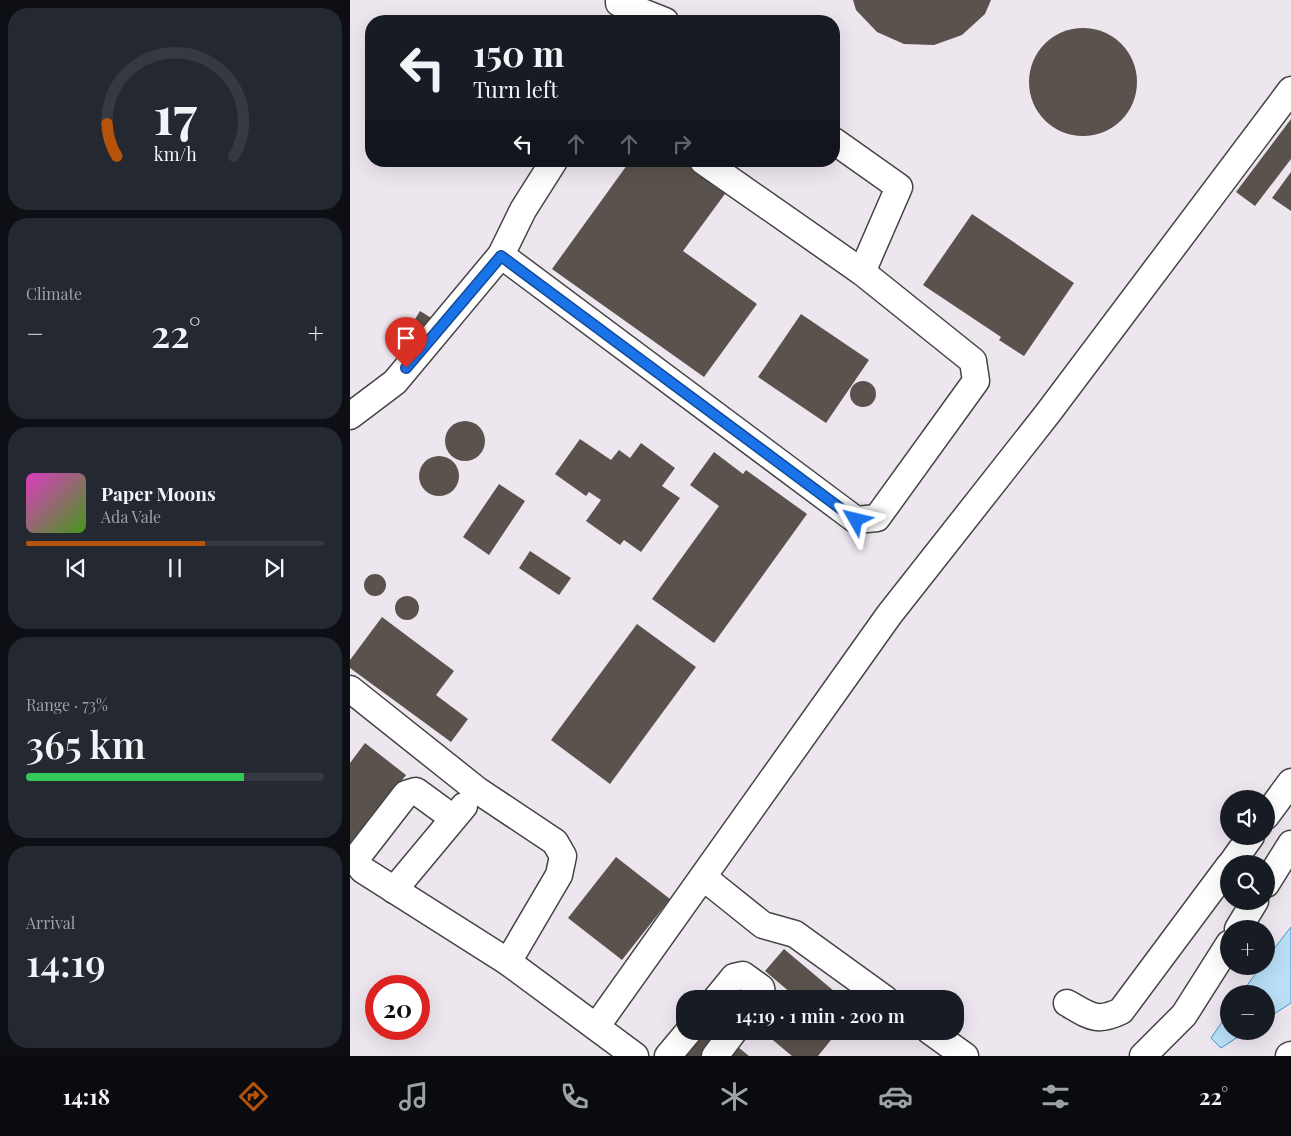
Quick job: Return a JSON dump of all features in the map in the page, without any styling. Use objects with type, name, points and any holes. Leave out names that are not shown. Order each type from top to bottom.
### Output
[{"type":"lane","points":[[617,8],[643,15]]},
{"type":"lane","points":[[596,1027],[888,615],[1048,413],[1291,90]]},
{"type":"lane","points":[[840,145],[899,186],[862,272]]},
{"type":"lane","points":[[350,416],[395,382],[501,256],[523,210],[550,167]]},
{"type":"lane","points":[[501,256],[856,520],[876,518],[976,382],[973,360],[862,272],[712,167]]},
{"type":"lane","points":[[350,689],[476,790],[555,842],[563,856],[559,875],[508,962]]},
{"type":"lane","points":[[1275,804],[1291,782]]},
{"type":"lane","points":[[394,890],[476,790]]},
{"type":"lane","points":[[453,818],[416,791],[406,794],[358,856],[358,863],[363,870],[508,962],[635,1056]]},
{"type":"lane","points":[[1275,870],[1291,844]]},
{"type":"lane","points":[[703,877],[763,925],[795,934],[873,990]]},
{"type":"lane","points":[[1067,1003],[1094,1018],[1107,1018],[1121,1011],[1220,879]]},
{"type":"lane","points":[[1144,1056],[1184,1016],[1220,958]]},
{"type":"lane","points":[[723,990],[734,976],[743,975],[761,990]]},
{"type":"lane","points":[[668,1056],[681,1040]]},
{"type":"lane","points":[[715,1056],[727,1040]]},
{"type":"lane","points":[[942,1040],[964,1056]]},
{"type":"shaded area","points":[[350,0],[1291,0],[1291,1056],[350,1056]]},
{"type":"water","points":[[1291,927],[1291,1003],[1275,1013],[1275,985],[1247,985],[1255,975],[1275,975],[1275,947]]},
{"type":"water","points":[[1220,1025],[1220,1040],[1233,1040],[1221,1048],[1211,1038]]},
{"type":"building","points":[[853,0],[991,0],[985,14],[962,35],[934,45],[904,44],[877,32],[856,10]]},
{"type":"building","points":[[1083,28],[1104,32],[1121,44],[1133,61],[1137,82],[1133,103],[1121,120],[1104,132],[1083,136],[1062,132],[1045,120],[1033,103],[1029,82],[1033,61],[1045,44],[1062,32]]},
{"type":"building","points":[[1291,119],[1291,159],[1255,206],[1236,192]]},
{"type":"building","points":[[626,167],[702,167],[730,187],[683,251],[757,304],[704,377],[552,269]]},
{"type":"building","points":[[1291,172],[1291,211],[1272,198]]},
{"type":"building","points":[[972,214],[1074,283],[1024,356],[999,340],[1001,337],[923,285]]},
{"type":"building","points":[[420,311],[441,324],[421,347],[404,337]]},
{"type":"building","points":[[801,314],[869,360],[826,423],[758,377]]},
{"type":"building","points":[[863,381],[872,385],[876,394],[872,403],[863,407],[854,403],[850,394],[854,385]]},
{"type":"building","points":[[465,421],[479,427],[485,441],[479,455],[465,461],[451,455],[445,441],[451,427]]},
{"type":"building","points":[[580,439],[611,460],[619,450],[630,458],[641,443],[675,468],[662,486],[680,498],[641,552],[624,540],[620,545],[586,521],[601,500],[589,492],[586,496],[555,474]]},
{"type":"building","points":[[714,452],[743,474],[746,470],[807,514],[714,643],[652,599],[719,506],[690,485]]},
{"type":"building","points":[[439,456],[453,462],[459,476],[453,490],[439,496],[425,490],[419,476],[425,462]]},
{"type":"building","points":[[499,484],[525,501],[489,555],[463,537]]},
{"type":"building","points":[[530,551],[571,578],[559,595],[519,568]]},
{"type":"building","points":[[375,574],[383,577],[386,585],[383,593],[375,596],[367,593],[364,585],[367,577]]},
{"type":"building","points":[[407,596],[415,600],[419,608],[415,616],[407,620],[399,616],[395,608],[399,600]]},
{"type":"building","points":[[382,617],[454,671],[436,695],[468,719],[451,742],[350,668],[350,660]]},
{"type":"building","points":[[637,624],[696,667],[610,784],[551,740]]},
{"type":"building","points":[[365,743],[406,775],[350,847],[350,763]]},
{"type":"building","points":[[616,857],[670,899],[622,960],[568,918]]},
{"type":"building","points":[[784,949],[833,990],[787,990],[765,971]]},
{"type":"building","points":[[734,980],[745,990],[727,990]]},
{"type":"building","points":[[689,1040],[725,1040],[713,1056],[687,1056],[681,1051]]},
{"type":"building","points":[[773,1040],[831,1040],[818,1056],[792,1056]]},
{"type":"building","points":[[733,1043],[749,1056],[723,1056]]},
{"type":"route","points":[[406,368],[501,256],[856,520]]}]
